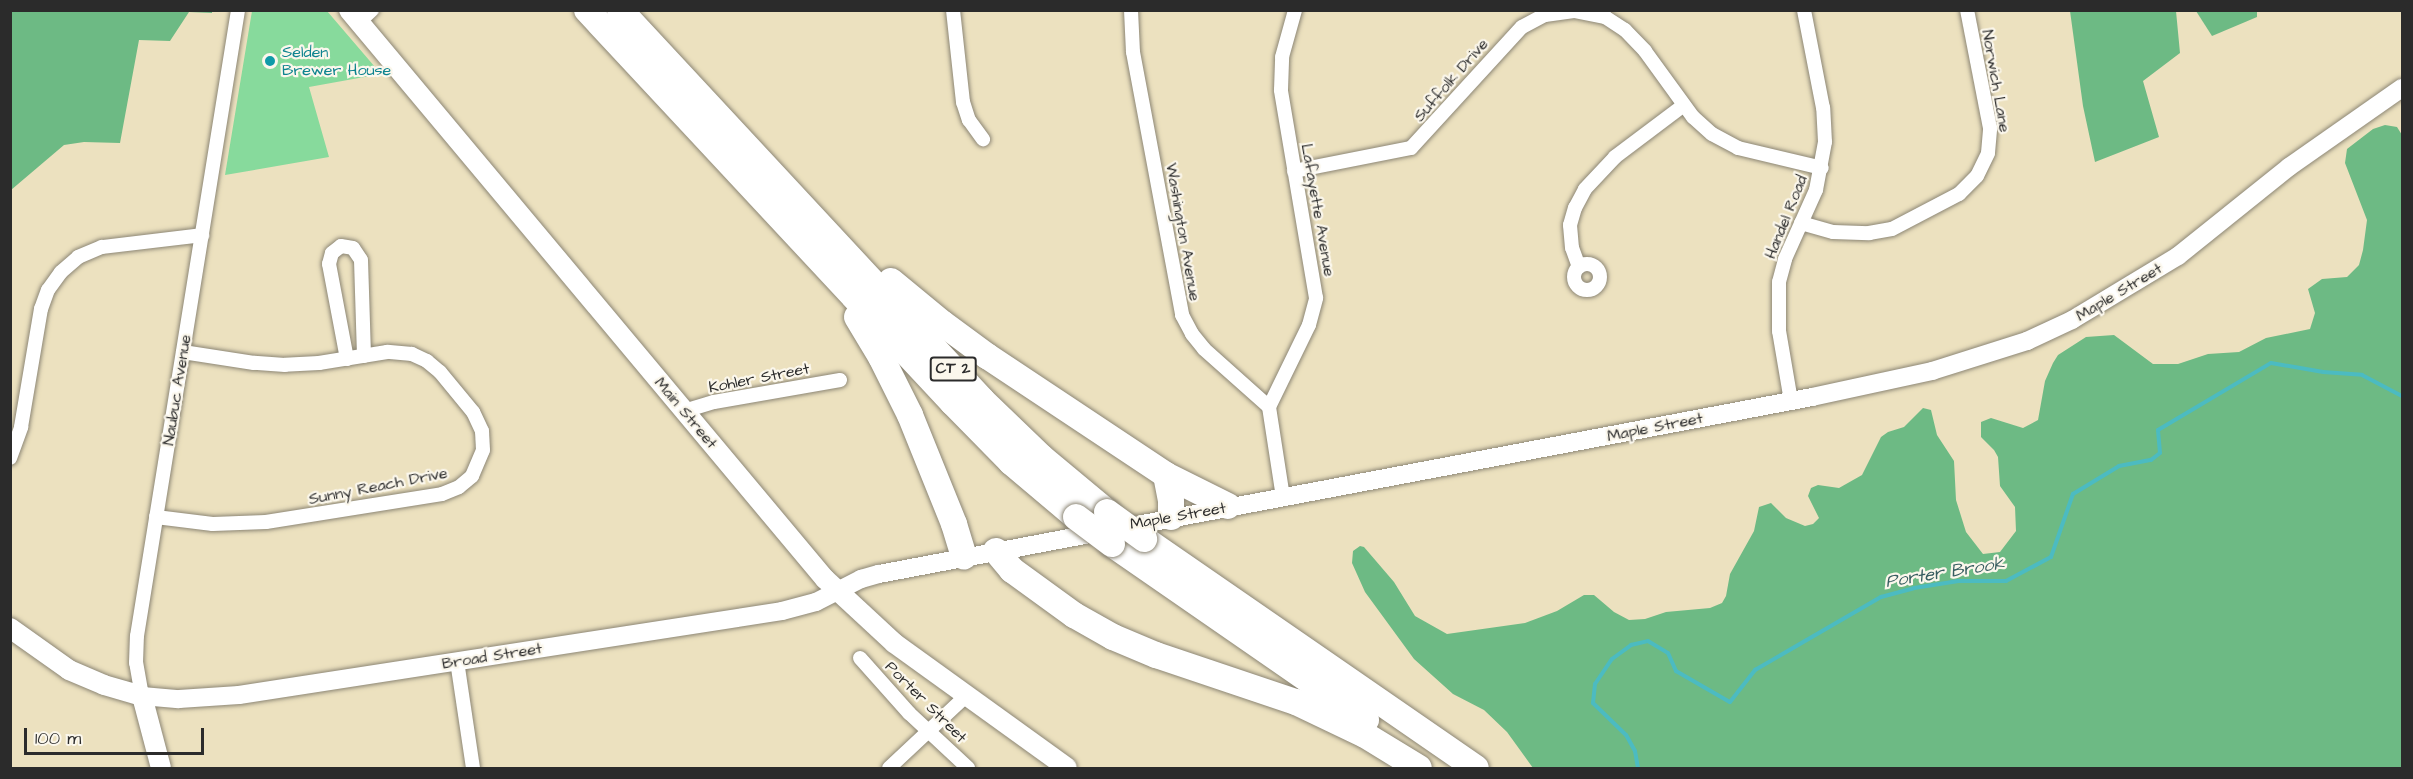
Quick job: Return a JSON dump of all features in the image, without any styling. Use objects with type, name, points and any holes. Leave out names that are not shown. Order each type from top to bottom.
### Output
[{"type":"highway","name":"CT 2","points":[[587,10],[998,449],[1076,518],[1436,768]]},
{"type":"highway","name":"CT 2","points":[[620,10],[1008,425],[1052,466],[1107,512],[1476,768]]},
{"type":"highway","points":[[809,214],[847,240],[901,291],[954,333],[1166,475],[1227,507]]},
{"type":"highway","points":[[829,271],[874,344],[901,396],[954,524],[964,557]]},
{"type":"highway","points":[[1166,475],[1171,517]]},
{"type":"highway","points":[[996,550],[1014,572],[1074,615],[1113,637],[1156,655],[1296,702],[1365,735],[1419,768]]},
{"type":"main road","name":"Main Street","points":[[360,14],[684,411],[838,592],[894,643],[1067,768]]},
{"type":"main road","points":[[10,628],[69,670],[104,685],[142,696]]},
{"type":"main road","name":"Naubuc Avenue","points":[[142,696],[161,768]]},
{"type":"street","name":"Naubuc Avenue","points":[[142,696],[137,675],[135,649],[238,10]]},
{"type":"street","points":[[953,10],[963,102],[969,120],[983,139]]},
{"type":"street","name":"Washington Avenue","points":[[1131,10],[1134,52],[1182,315],[1192,334],[1204,349],[1269,407]]},
{"type":"street","name":"Lafayette Avenue","points":[[1269,407],[1309,325],[1316,298],[1282,100],[1281,72],[1287,36],[1295,10]]},
{"type":"street","name":"Handel Road","points":[[1791,401],[1779,331],[1778,296],[1785,259],[1822,168],[1825,134],[1823,108],[1804,10]]},
{"type":"street","name":"Norwich Lane","points":[[1801,223],[1833,232],[1869,233],[1892,229],[1955,197],[1977,176],[1988,153],[1989,128],[1967,10]]},
{"type":"street","name":"Suffolk Drive","points":[[1294,171],[1410,148],[1513,34],[1534,20],[1556,12],[1588,12],[1620,26],[1640,45],[1684,105],[1705,129],[1726,143],[1822,168]]},
{"type":"street","name":"Maple Street","points":[[838,592],[869,576],[996,550],[1791,401],[1932,371],[2027,341],[2060,327],[2183,252],[2277,175],[2403,88]]},
{"type":"street","points":[[1579,267],[1572,248],[1570,225],[1575,208],[1585,189],[1608,162],[1684,105]]},
{"type":"street","points":[[10,458],[21,427],[41,309],[47,292],[61,272],[80,256],[102,247],[202,236]]},
{"type":"street","points":[[347,359],[329,264],[332,253],[341,246],[355,250],[361,260],[364,356]]},
{"type":"street","name":"Sunny Reach Drive","points":[[156,518],[213,524],[266,522],[442,494],[464,483],[478,468],[484,446],[480,426],[465,403],[440,372],[418,356],[395,352],[319,363],[273,365],[183,352]]},
{"type":"street","name":"Kohler Street","points":[[684,411],[714,402],[840,380]]},
{"type":"street","points":[[1269,407],[1283,496]]},
{"type":"street","name":"Broad Street","points":[[142,696],[179,699],[222,697],[782,610],[816,602],[838,592]]},
{"type":"street","name":"Porter Street","points":[[860,658],[929,731],[968,768]]},
{"type":"street","points":[[457,661],[473,768]]},
{"type":"street","points":[[889,768],[966,696]]},
{"type":"green space","points":[[11,10],[212,10],[212,13],[189,12],[170,41],[139,40],[120,143],[84,142],[64,145],[11,190]]},
{"type":"green space","points":[[252,11],[327,11],[381,74],[309,87],[329,157],[225,175]]},
{"type":"green space","points":[[2070,11],[2176,11],[2180,53],[2143,81],[2159,137],[2095,162],[2083,106]]},
{"type":"green space","points":[[2196,11],[2257,11],[2257,17],[2212,36]]},
{"type":"green space","points":[[2385,125],[2397,127],[2402,135],[2402,768],[1533,768],[1507,732],[1484,710],[1453,694],[1414,659],[1365,592],[1352,563],[1353,551],[1360,546],[1364,547],[1394,582],[1415,616],[1447,634],[1525,623],[1557,611],[1584,595],[1594,595],[1614,612],[1629,620],[1645,619],[1666,612],[1710,608],[1722,603],[1726,596],[1730,574],[1754,531],[1759,507],[1771,503],[1786,518],[1805,526],[1813,524],[1819,518],[1808,496],[1811,488],[1818,485],[1839,488],[1862,475],[1881,437],[1904,427],[1923,408],[1931,410],[1937,435],[1954,461],[1956,500],[1966,532],[1983,554],[2000,552],[2016,531],[2015,507],[2000,486],[1998,457],[1981,437],[1981,422],[1991,418],[2023,428],[2038,420],[2045,381],[2053,363],[2058,355],[2086,337],[2114,335],[2153,364],[2178,364],[2208,354],[2239,352],[2266,338],[2310,329],[2315,313],[2308,289],[2322,279],[2347,277],[2359,265],[2363,250],[2367,220],[2345,163],[2347,149],[2373,129]]},
{"type":"waterway","name":"Porter Brook","points":[[1638,768],[1635,751],[1626,735],[1593,703],[1595,684],[1612,659],[1631,645],[1648,641],[1668,653],[1676,671],[1730,702],[1755,670],[1881,597],[1914,588],[1958,581],[2006,581],[2051,557],[2073,494],[2119,466],[2151,460],[2160,453],[2158,430],[2271,363],[2323,372],[2362,375],[2402,396]]},
{"type":"place","name":"Selden Brewer House","points":[[270,61]]}]
